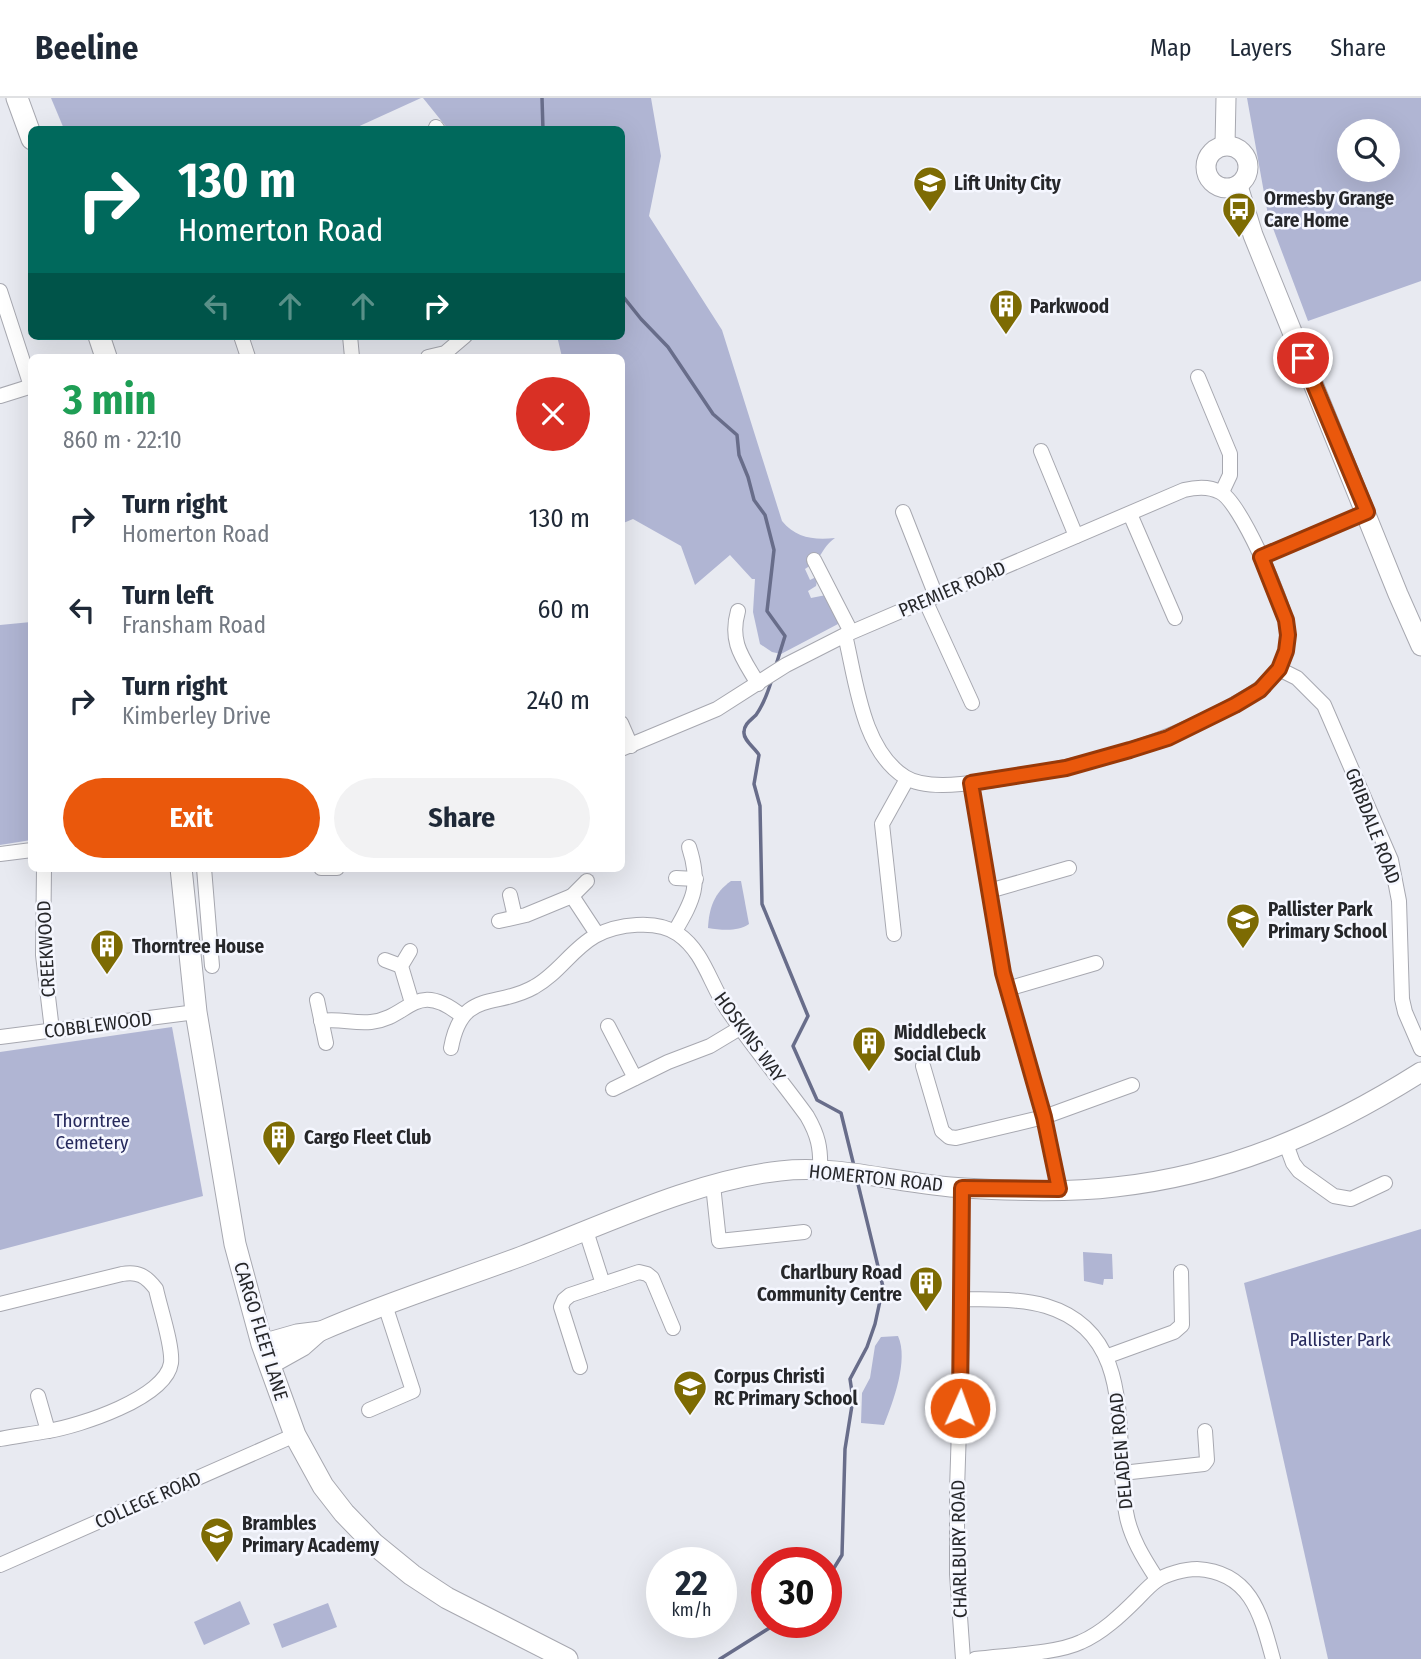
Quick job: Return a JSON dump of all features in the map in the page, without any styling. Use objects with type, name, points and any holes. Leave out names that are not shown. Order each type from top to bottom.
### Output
[{"type":"main road","points":[[17,98],[28,128]]},
{"type":"main road","name":"CARGO FLEET LANE","points":[[181,872],[196,1012],[225,1196],[243,1279],[265,1354],[295,1435],[323,1486],[374,1544],[412,1575],[447,1598],[568,1659]]},
{"type":"street","points":[[1225,145],[1226,98]]},
{"type":"street","points":[[1225,145],[1242,151],[1247,158],[1248,173],[1238,186],[1228,188],[1216,184],[1205,171],[1214,151],[1225,145]]},
{"type":"street","points":[[1238,186],[1253,235],[1421,646]]},
{"type":"street","points":[[0,291],[28,377]]},
{"type":"street","points":[[441,354],[460,340]]},
{"type":"street","points":[[814,560],[848,633],[871,736],[882,756],[907,779],[948,785],[971,783],[1066,768],[1168,738],[1260,690],[1279,669],[1287,643],[1286,620],[1261,557],[1238,510],[1222,492],[1230,475],[1230,454],[1198,377]]},
{"type":"street","points":[[0,396],[28,387]]},
{"type":"street","points":[[1041,451],[1076,536]]},
{"type":"street","name":"PREMIER ROAD","points":[[626,747],[717,709],[786,665],[848,633],[1184,490],[1209,488],[1222,492]]},
{"type":"street","points":[[904,512],[931,598],[972,704]]},
{"type":"street","points":[[1261,557],[1367,512]]},
{"type":"street","points":[[1130,514],[1175,618]]},
{"type":"street","points":[[731,619],[736,647],[761,682]]},
{"type":"street","name":"GRIBDALE ROAD","points":[[1279,669],[1297,678],[1324,705],[1391,860],[1399,901],[1402,999],[1421,1049]]},
{"type":"street","points":[[894,934],[881,824],[907,779]]},
{"type":"street","points":[[971,783],[1007,989],[1044,1117],[1059,1189]]},
{"type":"street","points":[[451,1048],[453,1035],[462,1016],[481,1003],[534,988],[597,934],[638,925],[675,931],[695,892],[696,879],[689,847]]},
{"type":"street","points":[[0,854],[28,850]]},
{"type":"street","points":[[989,891],[1069,869]]},
{"type":"street","name":"CREEKWOOD","points":[[44,872],[43,955],[52,1030]]},
{"type":"street","points":[[204,872],[212,966]]},
{"type":"street","points":[[676,878],[696,879]]},
{"type":"street","points":[[499,921],[515,918],[572,896],[587,881]]},
{"type":"street","points":[[510,895],[515,918]]},
{"type":"street","points":[[572,896],[597,934]]},
{"type":"street","name":"HOSKINS WAY","points":[[675,931],[691,944],[714,988],[740,1028],[818,1134],[821,1170]]},
{"type":"street","points":[[410,951],[401,966],[412,1003]]},
{"type":"street","points":[[385,960],[401,966]]},
{"type":"street","points":[[1007,989],[1096,963]]},
{"type":"street","points":[[317,1000],[326,1043]]},
{"type":"street","points":[[321,1021],[381,1021],[412,1003],[430,1000],[443,1004],[462,1016]]},
{"type":"street","name":"COBBLEWOOD","points":[[0,1037],[196,1012]]},
{"type":"street","points":[[608,1026],[635,1078]]},
{"type":"street","points":[[613,1090],[668,1062],[710,1046],[740,1028]]},
{"type":"street","points":[[923,1066],[940,1125],[949,1137],[964,1137],[1044,1117],[1132,1085]]},
{"type":"street","name":"HOMERTON ROAD","points":[[265,1354],[303,1346],[321,1331],[385,1305],[713,1185],[764,1173],[821,1170],[962,1188],[1115,1187],[1228,1164],[1286,1144],[1352,1114],[1421,1072]]},
{"type":"street","points":[[1286,1144],[1293,1163],[1300,1171],[1334,1196],[1351,1199],[1385,1184]]},
{"type":"street","points":[[713,1185],[719,1241],[804,1232]]},
{"type":"street","name":"CHARLBURY ROAD","points":[[962,1188],[957,1574],[963,1659]]},
{"type":"street","points":[[586,1231],[603,1284]]},
{"type":"street","points":[[0,1304],[130,1272],[143,1276],[156,1289],[171,1355],[168,1374],[162,1382],[117,1409],[48,1432],[0,1439]]},
{"type":"street","points":[[580,1367],[561,1307],[570,1295],[639,1272],[647,1273],[652,1278],[673,1328]]},
{"type":"street","points":[[1108,1356],[1174,1332],[1182,1325],[1181,1272]]},
{"type":"street","name":"DELADEN ROAD","points":[[961,1299],[1015,1300],[1046,1306],[1072,1317],[1108,1356],[1117,1392],[1126,1515],[1131,1531],[1157,1580]]},
{"type":"street","points":[[369,1410],[413,1391],[385,1305]]},
{"type":"street","points":[[38,1396],[48,1432]]},
{"type":"street","points":[[1122,1473],[1204,1464],[1207,1460],[1205,1431]]},
{"type":"street","name":"COLLEGE ROAD","points":[[0,1565],[295,1435]]},
{"type":"street","points":[[975,1659],[1071,1653],[1105,1627],[1157,1580],[1192,1569],[1211,1570],[1228,1576],[1245,1590],[1258,1609],[1273,1659]]},
{"type":"green space","points":[[51,98],[421,98],[360,126],[63,126]]},
{"type":"green space","points":[[423,98],[651,98],[661,156],[649,216],[722,330],[782,521],[793,531],[806,537],[835,538],[805,569],[810,580],[818,576],[816,586],[808,591],[811,598],[826,595],[838,624],[781,654],[772,652],[760,644],[753,612],[755,579],[730,555],[695,585],[681,546],[633,519],[625,522],[625,354],[561,354],[558,340],[625,340],[625,126],[446,126]]},
{"type":"green space","points":[[1247,98],[1421,98],[1421,281],[1308,321],[1268,215]]},
{"type":"green space","points":[[28,622],[28,840],[0,845],[0,625]]},
{"type":"green space","points":[[731,881],[741,881],[749,924],[735,929],[708,928],[714,902],[720,891]]},
{"type":"green space","name":"Thorntree Cemetery","points":[[172,1027],[203,1196],[0,1250],[0,1052]]},
{"type":"green space","name":"Pallister Park","points":[[1421,1229],[1421,1659],[1328,1659],[1244,1283]]},
{"type":"green space","points":[[1083,1252],[1112,1254],[1113,1279],[1104,1279],[1103,1285],[1084,1281]]},
{"type":"green space","points":[[898,1336],[901,1369],[884,1425],[861,1423],[862,1393],[870,1378],[875,1346],[881,1337]]},
{"type":"green space","points":[[240,1601],[250,1624],[204,1645],[194,1622]]},
{"type":"green space","points":[[328,1603],[337,1627],[282,1648],[273,1624]]},
{"type":"waterway","points":[[542,98],[543,126]]},
{"type":"waterway","points":[[625,299],[668,347],[713,414],[737,435],[739,455],[754,500],[765,515],[774,550],[767,611],[785,636],[776,665]]},
{"type":"waterway","points":[[772,679],[761,707],[744,729],[747,741],[759,755],[754,784],[760,806],[762,904],[808,1016],[793,1046],[817,1100],[841,1113],[854,1166]]},
{"type":"waterway","points":[[842,1555],[845,1449],[853,1399],[850,1379],[867,1347],[883,1287],[857,1180]]},
{"type":"waterway","points":[[720,1659],[753,1638]]},
{"type":"place","name":"Lift Unity City","points":[[930,213]]},
{"type":"place","name":"Ormesby Grange Care Home","points":[[1239,239]]},
{"type":"place","name":"Parkwood","points":[[1006,336]]},
{"type":"place","name":"Pallister Park Primary School","points":[[1243,950]]},
{"type":"place","name":"Thorntree House","points":[[107,976]]},
{"type":"place","name":"Middlebeck Social Club","points":[[869,1073]]},
{"type":"place","name":"Cargo Fleet Club","points":[[279,1167]]},
{"type":"place","name":"Charlbury Road Community Centre","points":[[926,1313]]},
{"type":"place","name":"Corpus Christi RC Primary School","points":[[690,1417]]},
{"type":"place","name":"Brambles Primary Academy","points":[[217,1564]]},
{"type":"route","points":[[960,1408],[962,1188],[1059,1189],[1044,1117],[1003,973],[971,783],[1066,768],[1168,738],[1235,705],[1260,690],[1274,676],[1286,651],[1288,635],[1285,616],[1261,557],[1367,512],[1303,358]]}]
